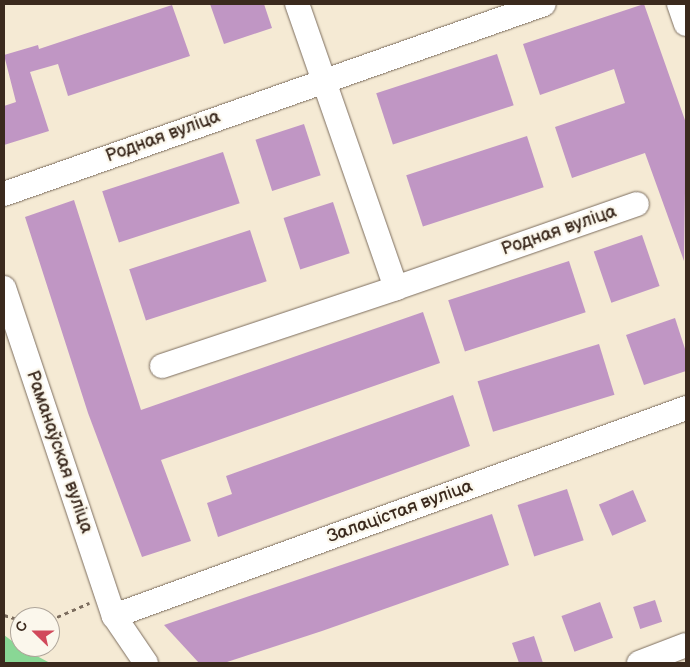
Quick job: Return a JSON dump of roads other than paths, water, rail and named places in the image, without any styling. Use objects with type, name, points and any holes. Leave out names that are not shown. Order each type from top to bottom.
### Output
[{"type":"street","points":[[297,4],[322,81],[396,288]]},
{"type":"street","name":"Родная вуліца","points":[[4,194],[544,4]]},
{"type":"street","points":[[679,4],[686,24]]},
{"type":"street","name":"Родная вуліца","points":[[162,366],[396,288],[638,204]]},
{"type":"street","name":"Раманаўская вуліца","points":[[4,288],[114,616],[146,663]]},
{"type":"street","name":"Залацістая вуліца","points":[[114,616],[686,408]]},
{"type":"street","points":[[639,663],[686,645]]}]
